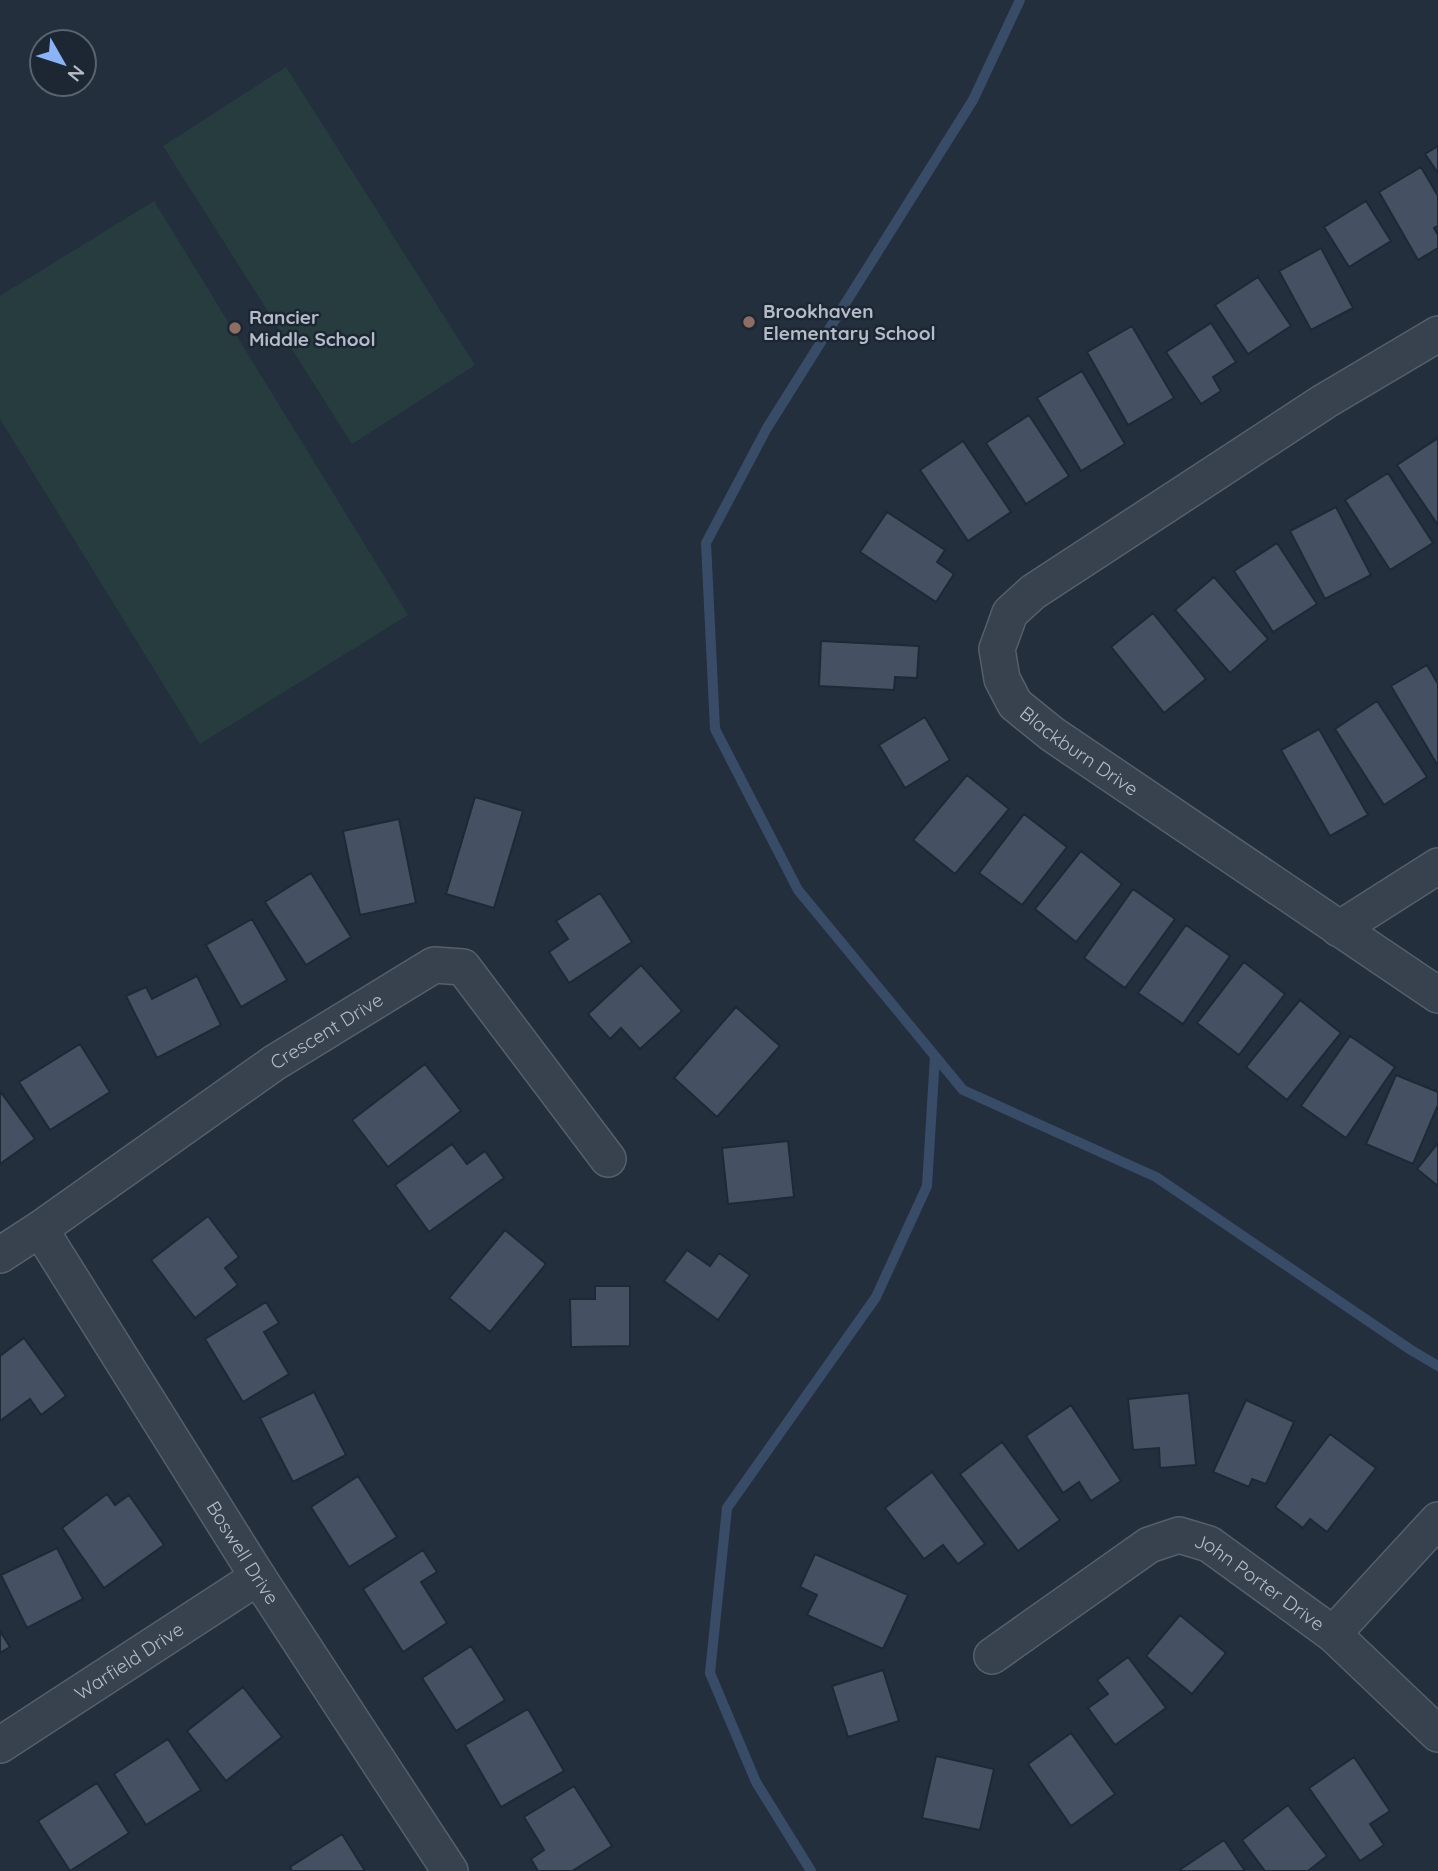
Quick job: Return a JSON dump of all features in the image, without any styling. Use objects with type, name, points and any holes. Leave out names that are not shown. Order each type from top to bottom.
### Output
[{"type":"street","name":"Blackburn Drive","points":[[1438,334],[1325,401],[1033,592],[1010,613],[997,649],[1002,678],[1015,704],[1052,734],[1438,995]]},
{"type":"street","points":[[1339,929],[1438,866]]},
{"type":"street","name":"Crescent Drive","points":[[0,1255],[274,1063],[434,965],[463,967],[608,1159]]},
{"type":"street","name":"Boswell Drive","points":[[40,1229],[258,1577],[450,1871]]},
{"type":"street","points":[[1333,1634],[1438,1520]]},
{"type":"street","name":"John Porter Drive","points":[[992,1656],[1149,1545],[1179,1535],[1209,1544],[1333,1634],[1438,1734]]},
{"type":"street","name":"Warfield Drive","points":[[0,1745],[258,1577]]},
{"type":"green space","points":[[286,67],[475,365],[352,444],[163,146]]},
{"type":"green space","points":[[154,201],[408,615],[200,744],[0,419],[0,296]]},
{"type":"building","points":[[1438,146],[1438,173],[1425,154]]},
{"type":"building","points":[[1421,167],[1438,196],[1438,226],[1434,228],[1438,235],[1438,248],[1418,260],[1379,192]]},
{"type":"building","points":[[1366,201],[1391,241],[1349,267],[1324,227]]},
{"type":"building","points":[[1321,248],[1353,308],[1311,330],[1279,271]]},
{"type":"building","points":[[1258,277],[1291,326],[1248,354],[1215,305]]},
{"type":"building","points":[[1211,323],[1236,362],[1213,377],[1221,391],[1201,404],[1166,352]]},
{"type":"building","points":[[1132,326],[1174,398],[1128,425],[1087,352]]},
{"type":"building","points":[[1082,371],[1125,444],[1081,471],[1037,398]]},
{"type":"building","points":[[1029,415],[1069,476],[1026,504],[986,443]]},
{"type":"building","points":[[1438,438],[1438,525],[1397,465]]},
{"type":"building","points":[[963,441],[1011,512],[968,541],[920,470]]},
{"type":"building","points":[[1388,473],[1433,543],[1390,570],[1345,500]]},
{"type":"building","points":[[1336,507],[1371,575],[1325,599],[1290,531]]},
{"type":"building","points":[[887,512],[945,550],[937,562],[954,574],[936,602],[860,552]]},
{"type":"building","points":[[1277,543],[1317,604],[1273,632],[1234,571]]},
{"type":"building","points":[[1214,577],[1268,639],[1230,673],[1175,610]]},
{"type":"building","points":[[1153,613],[1206,679],[1164,713],[1111,647]]},
{"type":"building","points":[[821,641],[919,646],[917,678],[895,677],[894,690],[819,686]]},
{"type":"building","points":[[1427,665],[1438,684],[1438,766],[1391,686]]},
{"type":"building","points":[[1377,701],[1427,777],[1384,805],[1335,729]]},
{"type":"building","points":[[925,717],[950,760],[905,788],[879,745]]},
{"type":"building","points":[[1319,729],[1368,815],[1330,836],[1281,750]]},
{"type":"building","points":[[967,775],[1009,809],[955,874],[913,840]]},
{"type":"building","points":[[475,797],[523,811],[494,908],[446,894]]},
{"type":"building","points":[[1024,814],[1067,847],[1022,905],[979,873]]},
{"type":"building","points":[[399,819],[416,903],[360,915],[343,831]]},
{"type":"building","points":[[1081,851],[1122,884],[1076,942],[1035,909]]},
{"type":"building","points":[[311,873],[351,937],[306,965],[265,902]]},
{"type":"building","points":[[1133,889],[1175,919],[1125,988],[1084,958]]},
{"type":"building","points":[[600,893],[632,942],[569,983],[549,952],[568,939],[556,921]]},
{"type":"building","points":[[252,919],[287,980],[241,1007],[206,945]]},
{"type":"building","points":[[1186,925],[1230,956],[1183,1024],[1138,993]]},
{"type":"building","points":[[1244,962],[1285,994],[1239,1055],[1197,1023]]},
{"type":"building","points":[[641,965],[682,1011],[640,1049],[621,1028],[610,1039],[588,1014]]},
{"type":"building","points":[[197,976],[221,1025],[157,1058],[126,996],[146,987],[152,999]]},
{"type":"building","points":[[1300,1000],[1341,1033],[1287,1100],[1246,1067]]},
{"type":"building","points":[[736,1007],[780,1046],[717,1117],[674,1078]]},
{"type":"building","points":[[1350,1036],[1395,1067],[1346,1138],[1301,1106]]},
{"type":"building","points":[[80,1044],[110,1092],[50,1130],[19,1082]]},
{"type":"building","points":[[425,1064],[461,1111],[388,1167],[352,1120]]},
{"type":"building","points":[[1396,1075],[1438,1092],[1438,1105],[1413,1164],[1366,1144]]},
{"type":"building","points":[[0,1091],[35,1139],[0,1164]]},
{"type":"building","points":[[788,1141],[794,1197],[728,1204],[722,1148]]},
{"type":"building","points":[[1438,1143],[1438,1186],[1417,1169]]},
{"type":"building","points":[[452,1144],[467,1164],[485,1151],[504,1178],[429,1232],[395,1185]]},
{"type":"building","points":[[208,1216],[239,1257],[225,1268],[238,1285],[195,1318],[151,1260]]},
{"type":"building","points":[[505,1230],[546,1264],[490,1332],[449,1298]]},
{"type":"building","points":[[687,1250],[710,1266],[719,1253],[750,1275],[718,1320],[664,1281]]},
{"type":"building","points":[[595,1286],[630,1286],[630,1346],[571,1347],[570,1299],[595,1299]]},
{"type":"building","points":[[266,1302],[279,1323],[264,1332],[289,1374],[243,1402],[205,1339]]},
{"type":"building","points":[[24,1338],[66,1396],[41,1415],[30,1399],[0,1421],[0,1356]]},
{"type":"building","points":[[314,1392],[346,1455],[293,1482],[260,1418]]},
{"type":"building","points":[[1189,1393],[1196,1465],[1160,1468],[1159,1448],[1133,1450],[1128,1399]]},
{"type":"building","points":[[1246,1400],[1294,1422],[1266,1484],[1252,1479],[1249,1487],[1213,1472]]},
{"type":"building","points":[[1071,1405],[1121,1481],[1091,1501],[1079,1482],[1063,1493],[1026,1436]]},
{"type":"building","points":[[1330,1434],[1376,1468],[1327,1532],[1310,1519],[1303,1528],[1275,1507]]},
{"type":"building","points":[[1002,1442],[1060,1520],[1018,1551],[960,1474]]},
{"type":"building","points":[[932,1472],[985,1544],[958,1564],[943,1545],[924,1559],[885,1508]]},
{"type":"building","points":[[358,1476],[397,1537],[349,1567],[311,1507]]},
{"type":"building","points":[[107,1494],[115,1505],[129,1495],[164,1545],[104,1588],[62,1528]]},
{"type":"building","points":[[57,1548],[83,1599],[27,1628],[1,1575]]},
{"type":"building","points":[[423,1550],[437,1572],[421,1582],[447,1623],[403,1652],[363,1589]]},
{"type":"building","points":[[815,1554],[908,1595],[883,1649],[807,1615],[817,1595],[800,1587]]},
{"type":"building","points":[[1180,1615],[1226,1653],[1192,1694],[1146,1656]]},
{"type":"building","points":[[0,1631],[10,1647],[0,1653]]},
{"type":"building","points":[[471,1646],[505,1700],[456,1731],[422,1678]]},
{"type":"building","points":[[1128,1657],[1166,1708],[1115,1745],[1088,1708],[1108,1694],[1097,1680]]},
{"type":"building","points":[[883,1670],[899,1721],[848,1737],[832,1686]]},
{"type":"building","points":[[243,1687],[282,1737],[226,1781],[187,1731]]},
{"type":"building","points":[[528,1709],[564,1771],[501,1807],[465,1745]]},
{"type":"building","points":[[1071,1733],[1115,1794],[1071,1826],[1028,1764]]},
{"type":"building","points":[[168,1739],[201,1790],[146,1825],[114,1774]]},
{"type":"building","points":[[936,1756],[994,1769],[980,1830],[922,1818]]},
{"type":"building","points":[[1354,1757],[1390,1811],[1370,1824],[1384,1845],[1360,1861],[1309,1788]]},
{"type":"building","points":[[97,1783],[129,1833],[70,1871],[38,1821]]},
{"type":"building","points":[[574,1786],[612,1846],[572,1871],[538,1871],[531,1859],[544,1850],[524,1817]]},
{"type":"building","points":[[1288,1805],[1327,1856],[1308,1871],[1265,1871],[1242,1840]]},
{"type":"building","points":[[342,1834],[365,1871],[292,1871],[290,1867]]},
{"type":"building","points":[[1224,1840],[1245,1871],[1178,1871]]},
{"type":"waterway","points":[[1020,0],[973,100],[767,428],[706,543],[715,729],[798,890],[963,1090],[1156,1177],[1438,1366]]},
{"type":"waterway","points":[[811,1871],[756,1782],[710,1673],[727,1508],[876,1297],[927,1186],[935,1056]]},
{"type":"place","name":"Brookhaven Elementary School","points":[[749,322]]},
{"type":"place","name":"Rancier Middle School","points":[[235,328]]}]
